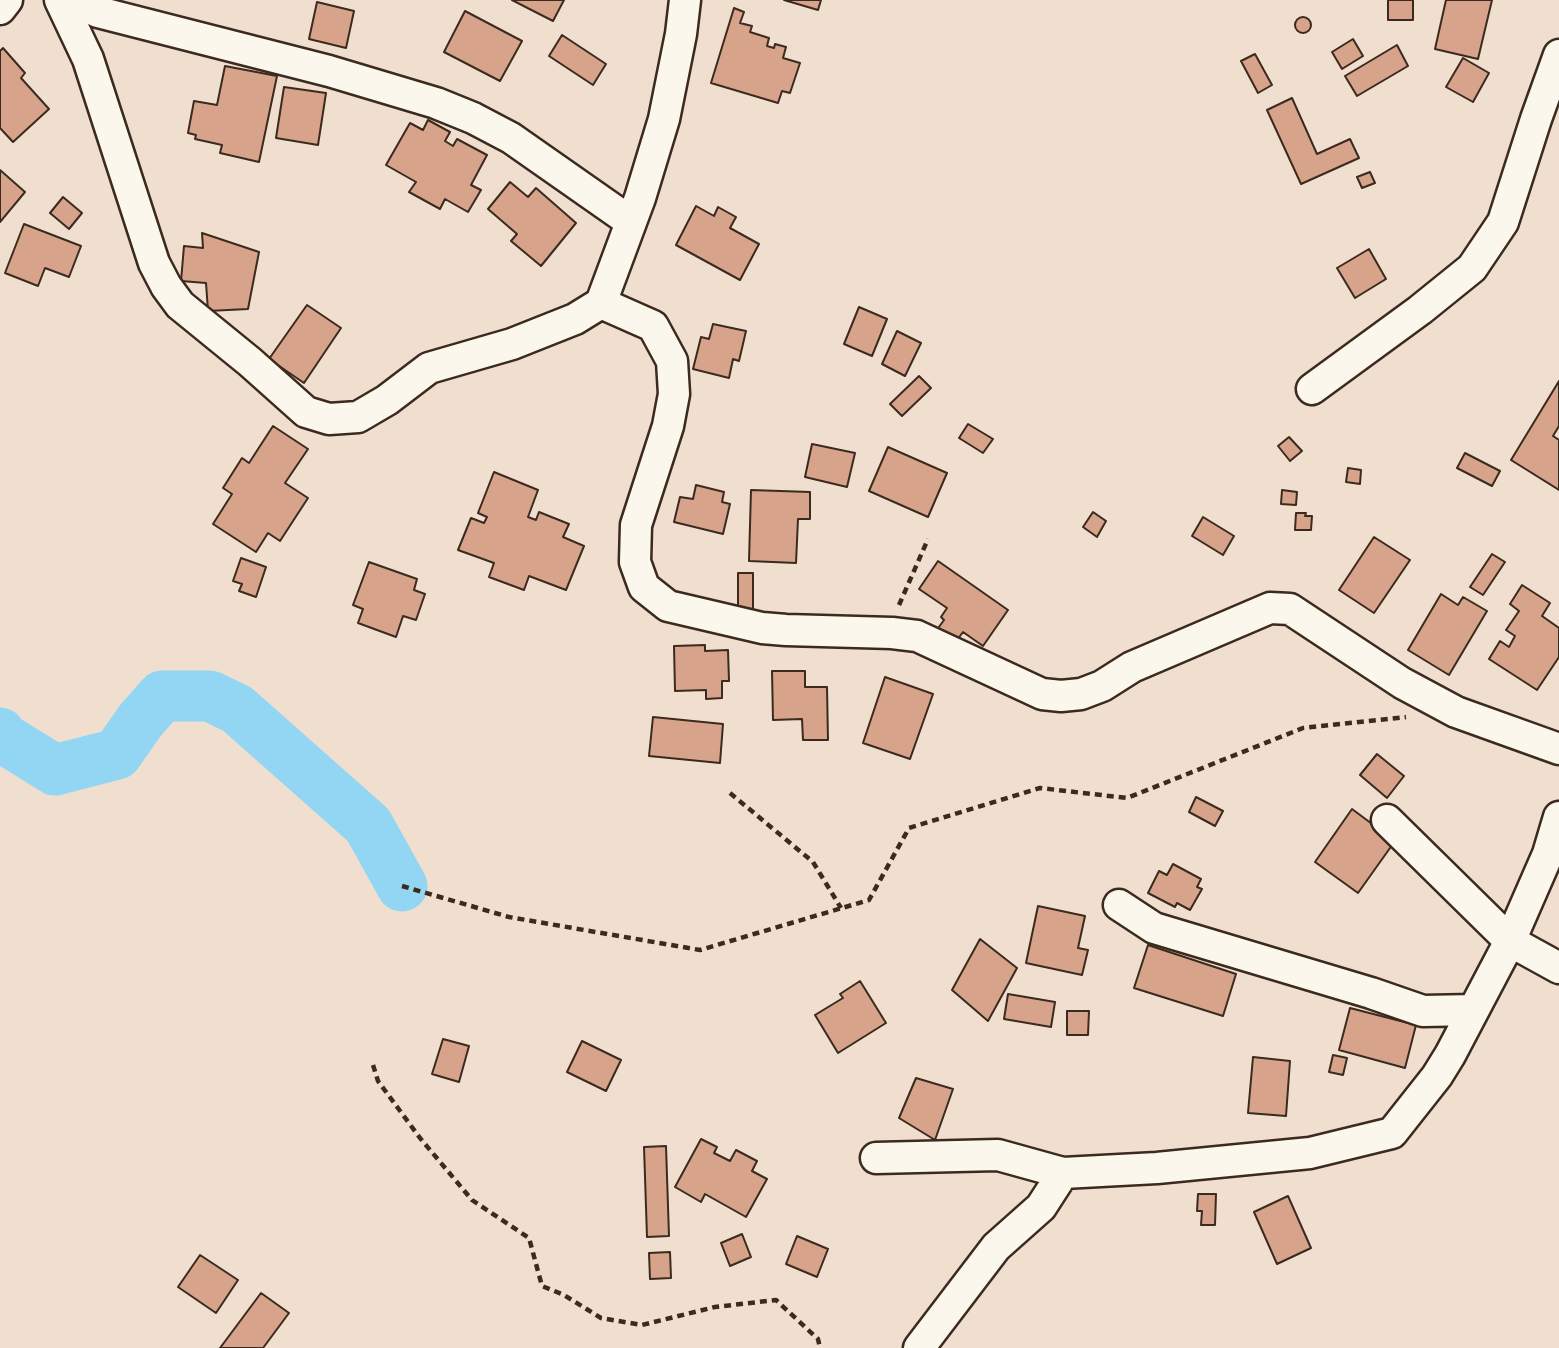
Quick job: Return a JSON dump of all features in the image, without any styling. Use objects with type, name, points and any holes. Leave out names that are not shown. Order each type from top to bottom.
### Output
[{"type":"street","points":[[0,9],[8,0]]},
{"type":"street","points":[[60,0],[88,60],[154,263],[166,286],[180,304],[306,412],[328,419],[358,416],[387,400],[429,368],[512,345],[575,319],[601,303],[664,120],[685,0]]},
{"type":"street","points":[[69,0],[98,12],[329,71],[436,103],[511,138],[631,222]]},
{"type":"street","points":[[1312,389],[1420,310],[1472,268],[1503,222],[1559,54]]},
{"type":"street","points":[[601,303],[653,326],[672,361],[674,394],[668,426],[636,525],[635,562],[644,587],[668,606],[786,631],[917,636],[1042,694],[1061,696],[1081,694],[1102,686],[1132,667],[1270,608],[1290,609],[1402,683],[1456,712],[1559,749]]},
{"type":"street","points":[[877,1158],[998,1155],[1063,1173],[1157,1168],[1310,1153],[1392,1133],[1437,1076],[1510,941],[1548,854],[1559,817]]},
{"type":"street","points":[[1387,820],[1510,941],[1559,968]]},
{"type":"street","points":[[1119,905],[1154,928],[1423,1011],[1473,1010]]},
{"type":"street","points":[[919,1348],[996,1247],[1041,1207],[1063,1173]]},
{"type":"path","points":[[892,633],[900,602],[928,539]]},
{"type":"path","points":[[402,886],[509,917],[700,950],[869,900],[909,828],[1040,788],[1127,798],[1303,728],[1456,712]]},
{"type":"path","points":[[730,793],[813,862],[841,908]]},
{"type":"path","points":[[373,1065],[378,1081],[420,1138],[472,1200],[530,1238],[542,1286],[564,1295],[601,1318],[642,1325],[715,1307],[776,1300],[818,1339],[820,1348]]},
{"type":"building","points":[[512,0],[564,0],[553,21]]},
{"type":"building","points":[[784,0],[821,0],[818,10]]},
{"type":"building","points":[[1388,0],[1413,0],[1413,20],[1388,20]]},
{"type":"building","points":[[1446,0],[1492,0],[1478,59],[1435,49]]},
{"type":"building","points":[[317,2],[354,11],[346,48],[309,39]]},
{"type":"building","points":[[734,8],[744,12],[740,23],[752,26],[750,32],[769,38],[767,46],[774,48],[775,44],[786,47],[783,58],[800,63],[790,93],[782,91],[778,103],[711,83]]},
{"type":"building","points":[[465,11],[522,41],[500,81],[444,52]]},
{"type":"building","points":[[1303,17],[1309,19],[1309,31],[1303,33],[1297,31],[1295,25],[1297,19]]},
{"type":"building","points":[[562,35],[606,64],[593,85],[549,56]]},
{"type":"building","points":[[1353,39],[1363,56],[1342,69],[1332,52]]},
{"type":"building","points":[[1397,45],[1408,66],[1357,96],[1345,76]]},
{"type":"building","points":[[3,48],[25,73],[21,78],[49,109],[13,142],[0,128],[0,51]]},
{"type":"building","points":[[1255,54],[1272,85],[1258,93],[1241,61]]},
{"type":"building","points":[[1463,58],[1489,73],[1473,102],[1446,87]]},
{"type":"building","points":[[225,66],[277,76],[259,162],[220,153],[222,145],[195,139],[196,135],[188,133],[194,101],[217,105]]},
{"type":"building","points":[[284,87],[326,93],[318,145],[276,138]]},
{"type":"building","points":[[1292,98],[1317,154],[1350,139],[1359,158],[1301,184],[1267,110]]},
{"type":"building","points":[[428,120],[450,132],[445,141],[453,146],[457,139],[487,155],[471,185],[481,190],[468,212],[445,199],[440,209],[409,192],[416,182],[386,165],[410,123],[423,130]]},
{"type":"building","points":[[0,170],[25,192],[0,222]]},
{"type":"building","points":[[1370,172],[1375,183],[1362,188],[1357,177]]},
{"type":"building","points":[[510,182],[528,197],[536,188],[576,223],[541,266],[511,241],[517,234],[488,209]]},
{"type":"building","points":[[63,197],[82,213],[69,229],[50,213]]},
{"type":"building","points":[[696,206],[714,216],[718,207],[736,217],[730,228],[759,244],[740,280],[676,245]]},
{"type":"building","points":[[24,224],[81,246],[69,277],[45,268],[38,286],[5,273]]},
{"type":"building","points":[[202,233],[259,252],[248,309],[208,311],[206,283],[181,281],[184,246],[203,248]]},
{"type":"building","points":[[1369,249],[1386,279],[1355,298],[1337,268]]},
{"type":"building","points":[[307,305],[341,328],[304,383],[269,359]]},
{"type":"building","points":[[859,307],[887,319],[872,356],[844,344]]},
{"type":"building","points":[[713,324],[746,331],[739,361],[733,359],[729,378],[693,369],[701,337],[709,339]]},
{"type":"building","points":[[897,331],[921,343],[905,376],[882,364]]},
{"type":"building","points":[[919,376],[931,388],[902,416],[890,404]]},
{"type":"building","points":[[1559,381],[1559,426],[1553,436],[1559,440],[1559,490],[1511,460]]},
{"type":"building","points":[[968,424],[993,439],[983,453],[959,438]]},
{"type":"building","points":[[273,426],[308,449],[285,483],[308,498],[280,541],[268,533],[256,552],[213,524],[232,494],[223,488],[242,458],[249,463]]},
{"type":"building","points":[[1289,437],[1302,451],[1290,461],[1278,446]]},
{"type":"building","points":[[812,444],[855,453],[847,487],[805,477]]},
{"type":"building","points":[[888,447],[947,473],[928,517],[869,491]]},
{"type":"building","points":[[1465,453],[1500,471],[1492,486],[1457,468]]},
{"type":"building","points":[[1348,468],[1361,470],[1360,484],[1346,482]]},
{"type":"building","points":[[494,472],[538,490],[528,517],[536,520],[539,512],[569,524],[563,537],[584,546],[566,590],[529,576],[524,590],[489,577],[494,563],[458,550],[471,518],[484,523],[487,517],[478,513]]},
{"type":"building","points":[[696,485],[724,492],[722,502],[730,504],[723,534],[674,522],[680,497],[693,499]]},
{"type":"building","points":[[751,490],[810,492],[810,519],[798,519],[796,563],[749,561]]},
{"type":"building","points":[[1282,490],[1297,492],[1296,505],[1281,504]]},
{"type":"building","points":[[1093,512],[1106,521],[1097,537],[1083,527]]},
{"type":"building","points":[[1296,513],[1312,516],[1311,530],[1295,530]]},
{"type":"building","points":[[1203,517],[1234,536],[1223,555],[1192,536]]},
{"type":"building","points":[[1374,537],[1410,560],[1374,613],[1339,590]]},
{"type":"building","points":[[1492,554],[1505,562],[1483,595],[1470,587]]},
{"type":"building","points":[[241,558],[266,567],[256,597],[239,591],[242,584],[233,581]]},
{"type":"building","points":[[938,561],[1008,610],[983,646],[963,632],[954,644],[936,631],[944,620],[941,617],[947,608],[919,589]]},
{"type":"building","points":[[369,562],[417,579],[414,590],[425,594],[416,620],[403,616],[396,637],[358,623],[363,609],[353,605]]},
{"type":"building","points":[[738,573],[753,573],[753,611],[738,611]]},
{"type":"building","points":[[1522,585],[1550,603],[1542,616],[1559,628],[1559,657],[1537,690],[1489,659],[1500,641],[1509,647],[1515,636],[1506,630],[1519,611],[1510,604]]},
{"type":"building","points":[[1441,594],[1458,605],[1463,597],[1487,611],[1449,675],[1408,650]]},
{"type":"building","points":[[705,645],[705,651],[728,650],[729,681],[722,681],[722,698],[706,699],[706,690],[675,691],[674,646]]},
{"type":"building","points":[[772,671],[805,671],[805,687],[827,687],[828,740],[803,740],[802,719],[773,720]]},
{"type":"building","points":[[885,677],[933,694],[910,759],[863,743]]},
{"type":"building","points":[[653,717],[723,724],[720,763],[649,756]]},
{"type":"building","points":[[1377,754],[1404,776],[1387,798],[1360,775]]},
{"type":"building","points":[[1196,797],[1223,811],[1215,826],[1189,812]]},
{"type":"building","points":[[1352,809],[1395,841],[1358,893],[1315,862]]},
{"type":"building","points":[[1173,864],[1201,879],[1197,887],[1202,889],[1190,910],[1177,903],[1175,907],[1148,893],[1159,871],[1167,875]]},
{"type":"building","points":[[1038,906],[1085,916],[1078,948],[1088,950],[1082,975],[1026,963]]},
{"type":"building","points":[[980,939],[1017,968],[988,1021],[952,990]]},
{"type":"building","points":[[1148,945],[1236,974],[1223,1016],[1134,988]]},
{"type":"building","points":[[860,981],[886,1023],[838,1053],[815,1015],[843,998],[840,994]]},
{"type":"building","points":[[1008,994],[1055,1002],[1051,1027],[1004,1019]]},
{"type":"building","points":[[1350,1008],[1416,1025],[1405,1068],[1339,1050]]},
{"type":"building","points":[[1067,1011],[1089,1011],[1088,1035],[1067,1035]]},
{"type":"building","points":[[443,1039],[469,1046],[459,1082],[432,1074]]},
{"type":"building","points":[[582,1041],[621,1060],[606,1091],[567,1072]]},
{"type":"building","points":[[1333,1055],[1347,1058],[1343,1075],[1329,1072]]},
{"type":"building","points":[[1253,1057],[1290,1061],[1286,1116],[1248,1113]]},
{"type":"building","points":[[916,1078],[953,1089],[935,1140],[899,1118]]},
{"type":"building","points":[[701,1139],[717,1147],[714,1153],[730,1161],[736,1150],[757,1161],[752,1171],[767,1179],[746,1217],[705,1194],[701,1202],[675,1187]]},
{"type":"building","points":[[666,1146],[669,1236],[647,1237],[644,1147]]},
{"type":"building","points":[[1198,1194],[1216,1194],[1215,1225],[1201,1225],[1202,1211],[1197,1211]]},
{"type":"building","points":[[1288,1196],[1311,1248],[1277,1264],[1254,1212]]},
{"type":"building","points":[[742,1234],[751,1257],[730,1266],[721,1243]]},
{"type":"building","points":[[797,1236],[828,1249],[817,1277],[786,1264]]},
{"type":"building","points":[[670,1252],[671,1278],[650,1279],[649,1253]]},
{"type":"building","points":[[200,1255],[238,1280],[216,1313],[178,1287]]},
{"type":"building","points":[[261,1293],[289,1313],[263,1348],[220,1348]]},
{"type":"waterway","points":[[0,733],[3,738],[55,770],[117,754],[162,696],[210,696],[237,709],[368,825],[402,886]]}]
